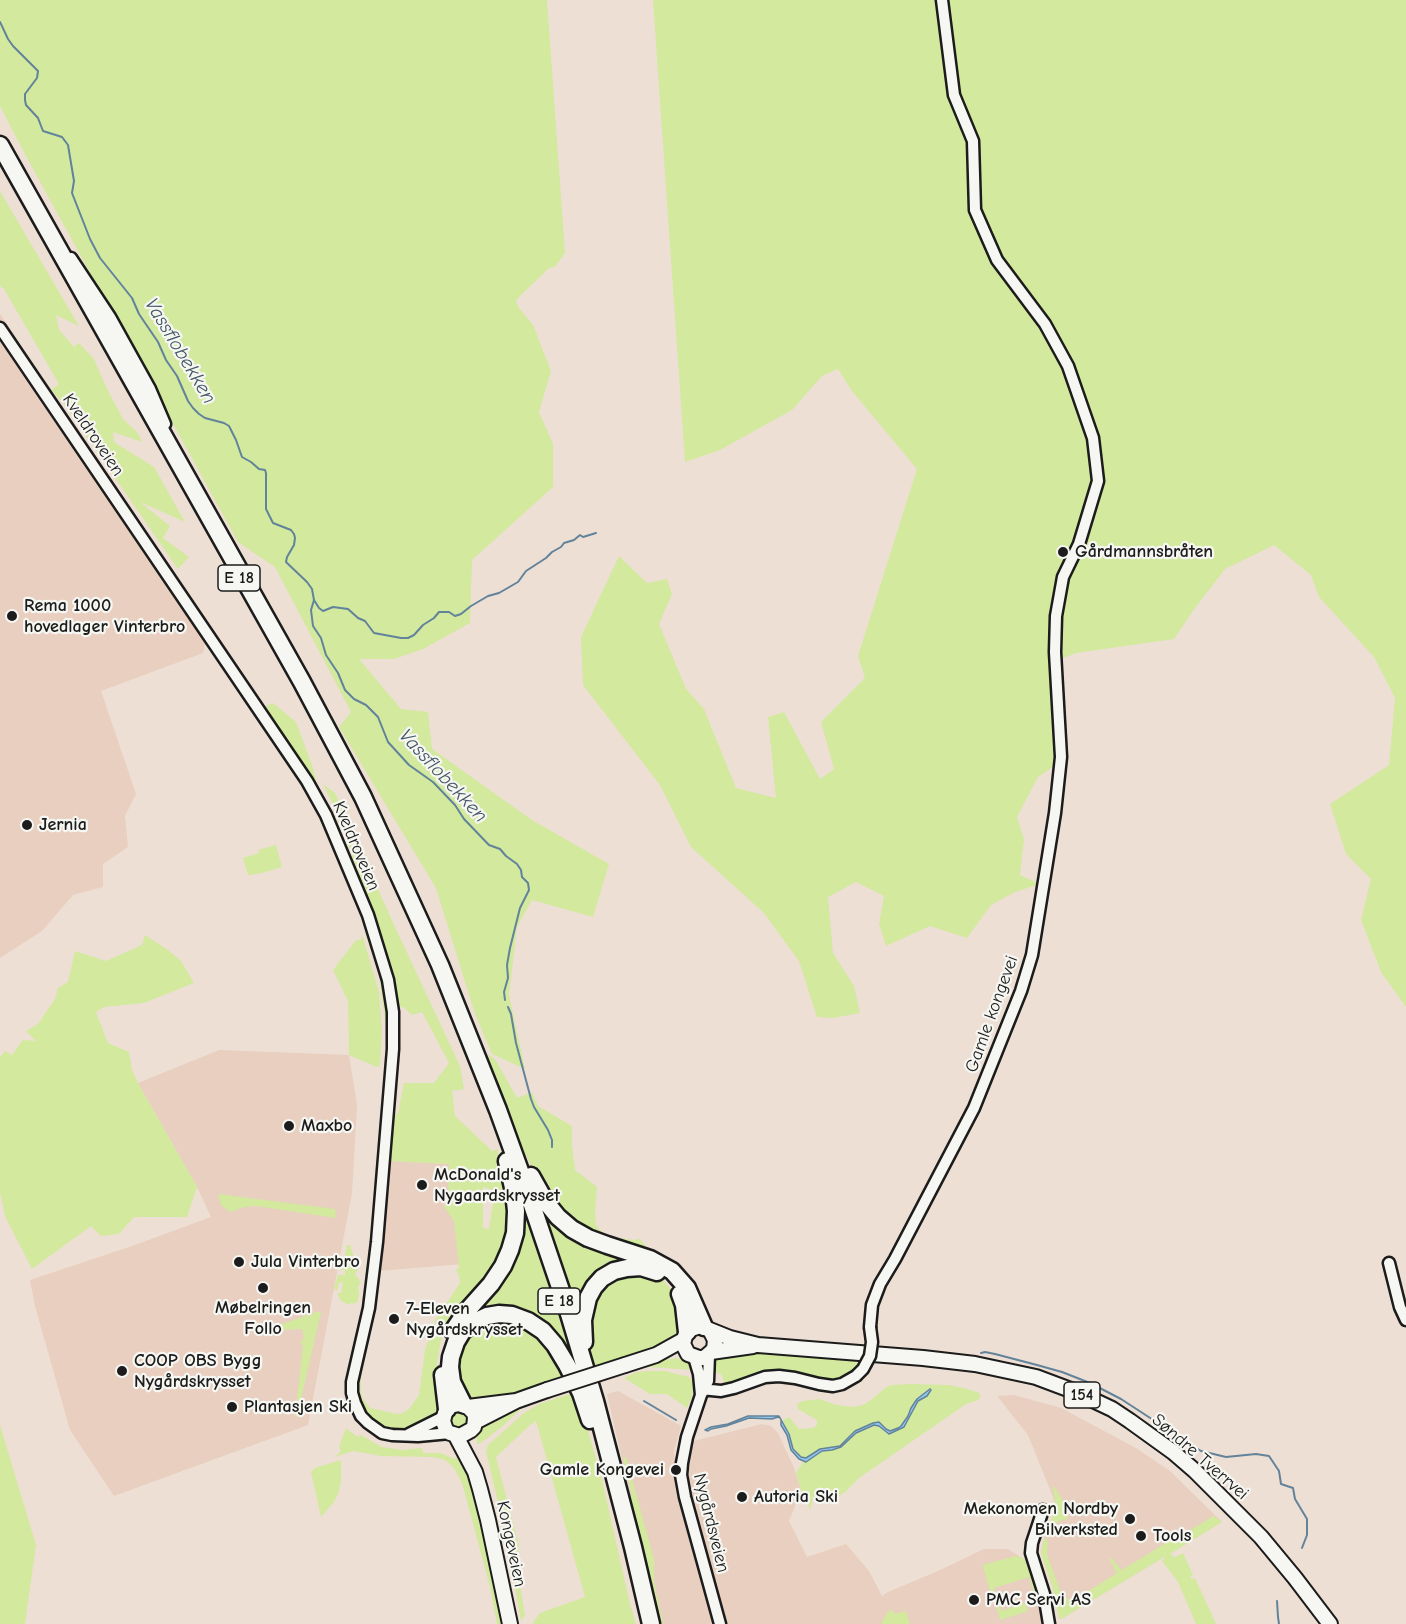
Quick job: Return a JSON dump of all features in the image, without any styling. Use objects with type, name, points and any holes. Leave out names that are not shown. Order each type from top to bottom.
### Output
[{"type":"highway","name":"E 18","points":[[0,145],[266,615],[363,797],[440,965],[498,1110],[552,1261],[596,1401]]},
{"type":"highway","name":"E 18","points":[[0,156],[327,740],[386,857],[420,934],[501,1134],[564,1314],[608,1472],[644,1624]]},
{"type":"highway","name":"E 18","points":[[498,1110],[533,1181],[558,1217],[572,1229],[588,1238],[650,1259],[672,1271],[687,1288],[708,1330]]},
{"type":"highway","name":"E 18","points":[[455,1409],[442,1369],[447,1342],[455,1327],[491,1284],[510,1250],[515,1233],[514,1192],[501,1134]]},
{"type":"highway","name":"E 18","points":[[651,1624],[596,1401],[583,1335],[583,1320],[588,1298],[594,1287],[614,1271],[640,1267],[655,1271],[665,1277],[679,1292],[684,1305],[685,1336]]},
{"type":"highway","name":"E 18","points":[[455,1409],[450,1367],[456,1342],[462,1332],[472,1323],[487,1316],[500,1314],[528,1321],[543,1331],[567,1365],[580,1393],[608,1472]]},
{"type":"main road","name":"154","points":[[453,1434],[464,1435],[473,1426],[516,1401],[656,1355],[695,1327],[758,1346]]},
{"type":"main road","points":[[708,1330],[715,1340],[710,1354]]},
{"type":"main road","points":[[685,1336],[684,1348],[691,1356]]},
{"type":"main road","name":"154","points":[[656,1355],[699,1358],[758,1346]]},
{"type":"main road","name":"Søndre Tverrvei","points":[[758,1346],[975,1364],[1036,1377],[1084,1396],[1130,1421],[1173,1452],[1194,1471],[1261,1537],[1330,1624]]},
{"type":"main road","name":"154","points":[[455,1409],[516,1401]]},
{"type":"main road","points":[[453,1434],[444,1426],[455,1409],[474,1413],[473,1426]]},
{"type":"main road","name":"Kongeveien","points":[[473,1426],[475,1472],[488,1520],[510,1624]]},
{"type":"main road","name":"Kongeveien","points":[[453,1434],[475,1472]]},
{"type":"street","name":"Gamle kongevei","points":[[702,1391],[734,1388],[765,1377],[779,1376],[829,1386],[842,1384],[856,1377],[863,1369],[870,1356],[872,1305],[880,1284],[904,1244],[974,1108],[1021,991],[1032,955],[1055,813],[1061,757],[1055,652],[1056,616],[1063,577],[1079,544],[1098,481],[1093,438],[1068,366],[1045,324],[997,260],[975,210],[974,141],[954,95],[942,0]]},
{"type":"street","name":"Kveldroveien","points":[[0,328],[307,781],[329,823],[374,931],[388,980],[393,1012],[393,1049],[377,1242],[369,1308],[352,1382],[352,1393],[361,1416],[382,1433],[405,1436],[453,1434]]},
{"type":"street","points":[[1389,1263],[1400,1308],[1406,1320]]},
{"type":"street","name":"Nygårdsveien","points":[[710,1354],[709,1374],[683,1450],[681,1475],[720,1624]]},
{"type":"street","points":[[691,1356],[699,1374],[702,1391]]},
{"type":"street","points":[[405,1436],[455,1409]]},
{"type":"street","points":[[1043,1510],[1030,1553],[1044,1594],[1049,1624]]},
{"type":"shaded area","points":[[0,314],[209,623],[203,653],[101,691],[136,794],[125,816],[128,847],[103,864],[103,887],[73,895],[42,931],[0,958]]},
{"type":"shaded area","points":[[219,1050],[349,1055],[357,1105],[352,1193],[308,1425],[114,1496],[70,1430],[35,1306],[30,1280],[211,1217],[197,1187],[138,1083]]},
{"type":"shaded area","points":[[388,1161],[449,1164],[463,1264],[378,1271]]},
{"type":"shaded area","points":[[618,1391],[681,1426],[674,1451],[678,1493],[713,1624],[660,1624],[607,1394]]},
{"type":"shaded area","points":[[1014,1395],[1061,1408],[1136,1448],[1170,1471],[1222,1522],[1059,1619],[1054,1592],[1041,1551],[1053,1518],[1055,1505],[1028,1435],[997,1396]]},
{"type":"shaded area","points":[[762,1424],[771,1426],[778,1433],[794,1468],[802,1493],[789,1521],[807,1557],[846,1544],[869,1571],[882,1596],[984,1549],[1008,1549],[1025,1560],[1042,1604],[1044,1624],[724,1624],[690,1494],[689,1464],[694,1441]]},
{"type":"green space","points":[[0,0],[547,0],[565,253],[555,267],[549,268],[516,302],[533,325],[551,371],[539,412],[553,444],[553,487],[472,560],[470,623],[423,649],[394,659],[359,659],[401,709],[428,712],[432,749],[532,820],[609,864],[593,917],[532,900],[517,927],[509,995],[525,1069],[492,1054],[475,1014],[436,888],[339,727],[351,712],[275,567],[238,542],[0,106]]},
{"type":"green space","points":[[653,0],[1406,0],[1406,1007],[1381,972],[1361,920],[1371,879],[1346,854],[1330,804],[1389,765],[1395,698],[1374,657],[1319,597],[1311,575],[1274,545],[1225,569],[1174,639],[1076,653],[1051,663],[1061,761],[1038,777],[1017,817],[1024,839],[1020,875],[1040,884],[1015,892],[991,905],[967,938],[930,926],[886,946],[879,924],[884,896],[856,882],[828,897],[833,953],[854,986],[860,1013],[833,1018],[817,1017],[799,961],[764,913],[691,847],[660,785],[583,685],[581,637],[619,556],[647,583],[667,579],[672,594],[659,624],[686,689],[704,709],[736,788],[776,798],[768,717],[784,712],[820,779],[834,769],[821,722],[865,678],[858,656],[917,469],[852,391],[838,369],[822,376],[792,410],[720,450],[685,462]]},
{"type":"green space","points":[[0,191],[79,326],[56,315],[59,330],[74,347],[79,343],[94,359],[123,419],[138,433],[142,442],[113,432],[114,442],[154,467],[185,522],[140,502],[170,526],[163,538],[189,557],[178,569],[64,404],[51,390],[59,384],[4,289],[0,286]]},
{"type":"green space","points":[[273,703],[296,722],[317,784],[334,814],[359,877],[340,819],[323,784],[335,793],[460,1066],[464,1089],[452,1091],[455,1116],[492,1151],[497,1149],[506,1178],[509,1231],[499,1261],[441,1340],[437,1364],[439,1408],[434,1416],[418,1426],[406,1429],[388,1428],[377,1424],[368,1416],[359,1402],[358,1375],[361,1376],[363,1399],[370,1408],[397,1414],[409,1409],[419,1395],[425,1350],[436,1319],[460,1283],[456,1270],[459,1268],[454,1221],[444,1207],[448,1195],[449,1164],[388,1161],[393,1116],[398,1113],[404,1083],[434,1083],[449,1063],[421,1010],[422,1012],[412,1015],[403,1007],[397,1008],[390,963],[324,801],[309,773],[264,707]],"holes":[[[483,1187],[495,1191],[489,1229],[483,1228]]]},
{"type":"green space","points":[[276,845],[282,867],[248,875],[243,858],[259,853],[258,850]]},
{"type":"green space","points":[[365,931],[368,933],[384,984],[389,1045],[375,1219],[365,1301],[362,1301],[369,1249],[386,1049],[386,1027],[379,976]]},
{"type":"green space","points":[[362,934],[379,992],[382,1030],[380,1066],[377,1067],[349,1055],[348,1001],[333,970],[356,940],[361,940]]},
{"type":"green space","points":[[145,935],[181,961],[194,983],[144,1003],[104,1007],[96,1012],[108,1043],[129,1052],[132,1070],[138,1083],[197,1187],[187,1217],[134,1217],[119,1234],[101,1236],[91,1226],[32,1269],[5,1216],[0,1192],[0,1057],[5,1051],[12,1055],[23,1040],[36,1041],[26,1031],[38,1024],[55,999],[58,988],[68,982],[75,951],[106,961],[142,945]]},
{"type":"green space","points":[[485,1053],[495,1059],[517,1098],[532,1092],[538,1106],[572,1126],[575,1170],[597,1187],[596,1225],[601,1231],[611,1237],[640,1239],[646,1246],[634,1249],[571,1222],[540,1184],[519,1141]]},
{"type":"green space","points":[[218,1194],[335,1209],[336,1218],[256,1206],[230,1212],[221,1205]]},
{"type":"green space","points":[[539,1200],[552,1217],[641,1258],[612,1266],[579,1328]]},
{"type":"green space","points":[[522,1203],[577,1374],[538,1323],[467,1322],[481,1300]]},
{"type":"green space","points":[[350,1245],[358,1270],[355,1274],[361,1283],[358,1286],[357,1303],[347,1304],[341,1301],[337,1293],[341,1293],[343,1282],[339,1283],[337,1291],[334,1288],[338,1275],[345,1275],[345,1270],[340,1270],[347,1262],[344,1258],[347,1248],[345,1246]]},
{"type":"green space","points":[[623,1273],[657,1277],[663,1280],[675,1294],[682,1327],[663,1344],[596,1369],[589,1348],[587,1329],[597,1289]]},
{"type":"green space","points":[[321,1312],[297,1417],[295,1417],[303,1345],[300,1342],[304,1338],[302,1329],[280,1330],[274,1327]]},
{"type":"green space","points":[[496,1318],[539,1332],[571,1377],[491,1401],[475,1400],[466,1396],[456,1375],[457,1347],[466,1332]]},
{"type":"green space","points":[[758,1352],[857,1358],[857,1371],[852,1376],[829,1382],[778,1371],[726,1387],[721,1374],[713,1372],[714,1359],[717,1356]]},
{"type":"green space","points":[[678,1358],[688,1361],[693,1370],[649,1367],[627,1371],[662,1360]]},
{"type":"green space","points":[[665,1371],[689,1377],[693,1387],[687,1408],[667,1394],[650,1394],[624,1378],[637,1372]]},
{"type":"green space","points":[[891,1385],[949,1385],[968,1389],[980,1395],[979,1400],[966,1404],[859,1478],[844,1493],[837,1497],[816,1496],[813,1498],[810,1510],[796,1473],[803,1462],[822,1451],[836,1449],[840,1446],[820,1449],[806,1458],[801,1457],[793,1449],[783,1420],[789,1417],[799,1429],[813,1428],[817,1425],[817,1420],[798,1409],[797,1404],[819,1399],[837,1405],[853,1407],[863,1405]],"holes":[[[930,1389],[932,1390],[918,1401],[904,1427],[885,1432],[879,1426],[874,1425],[856,1433],[841,1445],[851,1434],[879,1422],[888,1430],[898,1428],[908,1416],[917,1398]]]},
{"type":"green space","points":[[575,1392],[602,1480],[636,1624],[532,1624],[540,1613],[585,1597],[536,1421],[496,1457],[519,1546],[516,1562],[525,1615],[521,1621],[506,1537],[486,1451],[488,1445],[524,1413],[539,1404]]},
{"type":"green space","points":[[524,1406],[503,1426],[477,1444],[477,1434],[485,1421]]},
{"type":"green space","points":[[458,1409],[465,1412],[468,1419],[465,1426],[458,1429],[451,1426],[448,1419],[451,1412]]},
{"type":"green space","points":[[0,1425],[36,1545],[25,1624],[0,1624]]},
{"type":"green space","points":[[346,1428],[356,1436],[360,1437],[359,1434],[382,1447],[403,1450],[422,1448],[423,1453],[441,1453],[454,1459],[458,1456],[460,1458],[471,1485],[475,1487],[505,1624],[497,1624],[490,1587],[462,1483],[454,1468],[445,1460],[432,1457],[381,1456],[353,1451],[335,1457],[341,1451],[339,1447]]},
{"type":"green space","points":[[626,1457],[654,1559],[654,1581],[663,1624],[655,1624],[630,1507],[629,1497],[632,1496],[623,1458]]},
{"type":"green space","points":[[341,1460],[341,1482],[338,1494],[321,1517],[311,1472],[315,1468]]},
{"type":"green space","points":[[1053,1487],[1065,1505],[1064,1510],[1068,1518],[1050,1525],[1055,1505]]},
{"type":"green space","points":[[1213,1516],[1222,1522],[1170,1554],[1175,1557],[1183,1553],[1193,1575],[1190,1577],[1195,1578],[1216,1624],[1196,1624],[1178,1582],[1162,1561],[1166,1556],[1059,1619],[1052,1585],[1041,1554],[1044,1538],[1048,1543],[1047,1554],[1062,1596],[1073,1601],[1117,1573],[1109,1559],[1111,1558],[1122,1570]]},
{"type":"green space","points":[[1019,1556],[1025,1560],[1041,1605],[1038,1606],[1029,1577],[994,1588],[996,1596],[992,1598],[983,1567],[985,1564]]},
{"type":"green space","points":[[1025,1603],[1028,1611],[1000,1620],[996,1607],[1000,1606],[1001,1611]]},
{"type":"green space","points":[[892,1609],[894,1614],[906,1611],[910,1624],[881,1624]]},
{"type":"water","points":[[931,1390],[927,1396],[918,1401],[904,1427],[889,1434],[874,1425],[856,1433],[841,1447],[822,1451],[806,1462],[799,1459],[791,1450],[781,1420],[789,1434],[793,1449],[801,1457],[806,1458],[820,1449],[840,1446],[855,1431],[873,1423],[879,1422],[890,1431],[898,1428],[917,1399]]},
{"type":"water","points":[[748,1416],[779,1416],[780,1419],[778,1417],[749,1418],[705,1430]]},
{"type":"waterway","name":"Vassflobekken","points":[[0,22],[13,46],[38,71],[37,78],[25,94],[26,105],[38,118],[43,131],[62,137],[68,145],[74,181],[72,193],[100,258],[132,298],[193,408],[205,418],[229,426],[242,457],[259,469],[265,470],[266,509],[273,523],[291,530],[294,534],[294,545],[286,562],[312,589],[313,626],[345,690],[378,717],[388,742],[409,765],[433,782],[489,845],[500,849],[517,864],[522,877],[528,883],[529,890],[520,908],[510,948],[505,1000]]},
{"type":"waterway","points":[[314,600],[323,611],[333,607],[348,609],[365,621],[374,633],[408,638],[439,612],[449,612],[455,616],[461,614],[488,596],[499,593],[518,582],[526,571],[564,543],[580,535],[583,537],[596,533]]},
{"type":"waterway","name":"Vassflobekken","points":[[508,1007],[531,1099],[548,1130],[552,1147]]},
{"type":"waterway","points":[[981,1353],[995,1354],[1037,1365],[1090,1383],[1121,1399],[1201,1451],[1226,1457],[1256,1454],[1269,1456],[1279,1471],[1281,1484],[1293,1488],[1295,1499],[1307,1519],[1307,1535],[1302,1548]]},
{"type":"waterway","points":[[644,1401],[676,1420]]},
{"type":"waterway","points":[[1277,1601],[1279,1624]]},
{"type":"place","name":"Gårdmannsbråten","points":[[1063,552]]},
{"type":"place","name":"Rema 1000 hovedlager Vinterbro","points":[[12,616]]},
{"type":"place","name":"Jernia","points":[[27,825]]},
{"type":"place","name":"Maxbo","points":[[289,1126]]},
{"type":"place","name":"McDonald's Nygaardskrysset","points":[[422,1185]]},
{"type":"place","name":"Jula Vinterbro","points":[[239,1262]]},
{"type":"place","name":"Møbelringen Follo","points":[[263,1288]]},
{"type":"place","name":"7-Eleven Nygårdskrysset","points":[[394,1319]]},
{"type":"place","name":"COOP OBS Bygg Nygårdskrysset","points":[[122,1371]]},
{"type":"place","name":"Plantasjen Ski","points":[[232,1407]]},
{"type":"place","name":"Gamle Kongevei","points":[[676,1470]]},
{"type":"place","name":"Autoria Ski","points":[[742,1497]]},
{"type":"place","name":"Mekonomen Nordby Bilverksted","points":[[1130,1519]]},
{"type":"place","name":"Tools","points":[[1141,1536]]},
{"type":"place","name":"PMC Servi AS","points":[[974,1600]]}]
